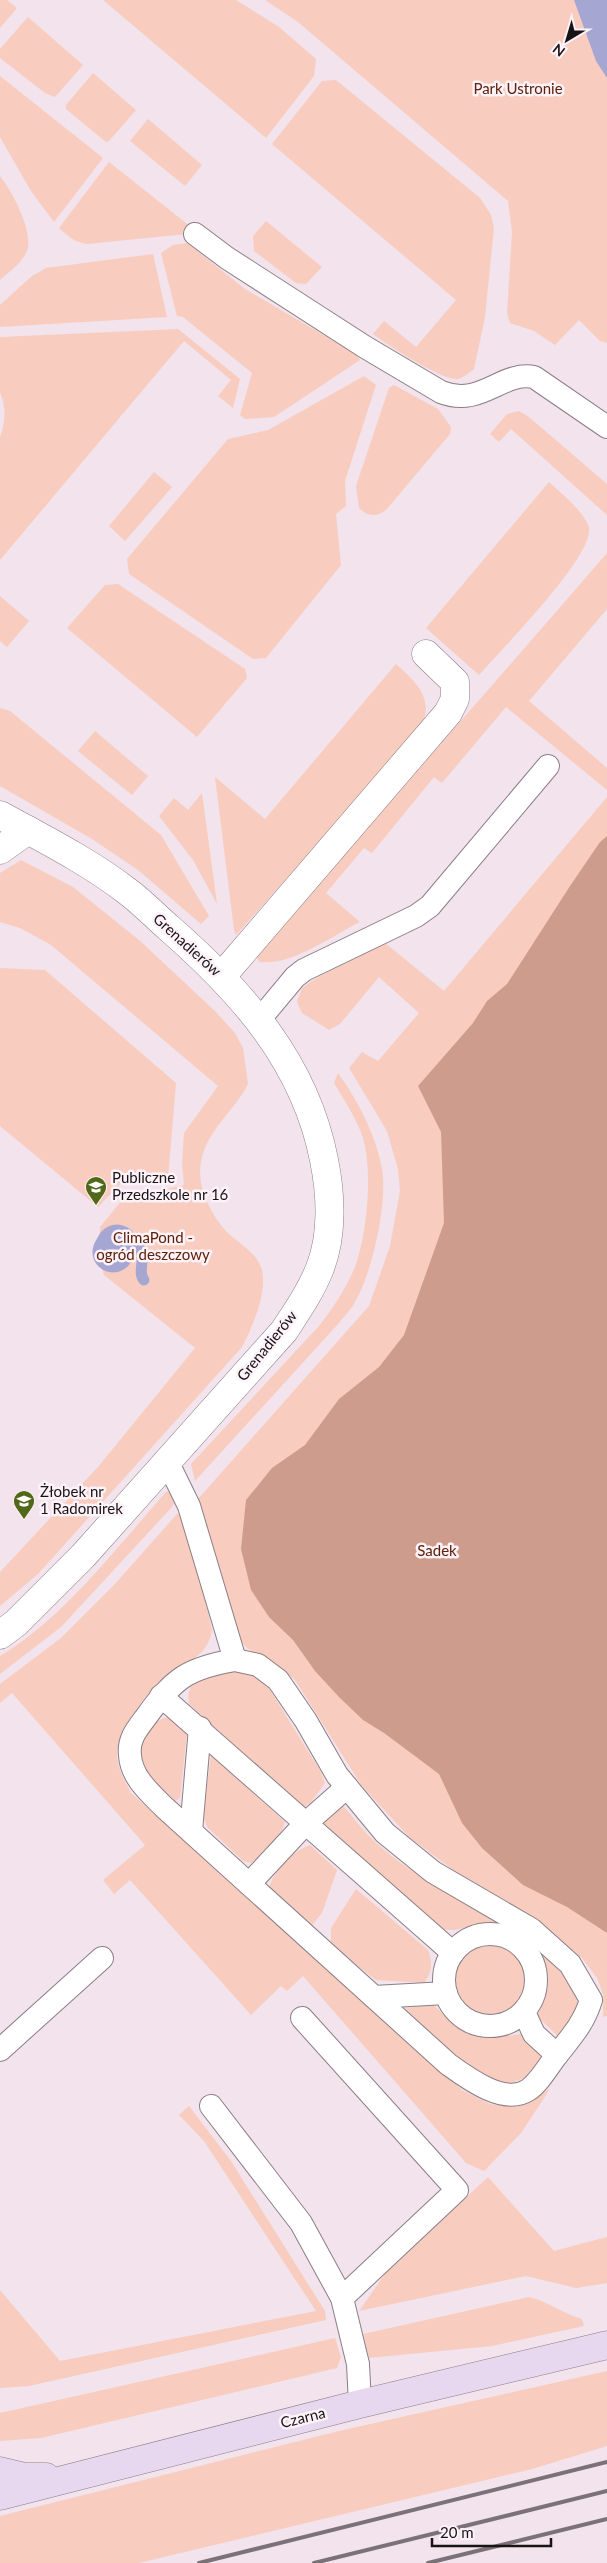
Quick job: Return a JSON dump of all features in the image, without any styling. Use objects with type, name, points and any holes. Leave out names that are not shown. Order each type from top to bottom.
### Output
[{"type":"street","points":[[222,976],[448,713],[455,700],[455,682],[426,654]]},
{"type":"street","name":"Grenadierów","points":[[0,815],[126,890],[222,976],[260,1019],[307,1102],[320,1141],[330,1187],[327,1232],[320,1267],[304,1300],[284,1330],[83,1556],[16,1623],[0,1635]]},
{"type":"street","points":[[0,850],[28,830]]},
{"type":"street","name":"Czarna","points":[[0,2496],[360,2404],[607,2345]]},
{"type":"street","points":[[0,2471],[25,2477],[72,2477]]},
{"type":"lane","points":[[195,234],[212,249],[300,306],[441,392],[452,397],[476,396],[516,378],[526,376],[534,378],[607,427]]},
{"type":"lane","points":[[260,1019],[295,976],[304,970],[416,916],[430,906],[548,766]]},
{"type":"lane","points":[[167,1461],[189,1506],[235,1660]]},
{"type":"lane","points":[[235,1660],[258,1665],[278,1680],[306,1721],[337,1775],[385,1833],[433,1872],[531,1930],[570,1964],[591,2000],[585,2020],[527,2091],[512,2094],[489,2090],[471,2081],[448,2064],[191,1831],[147,1790],[135,1774],[130,1755],[132,1736],[161,1696],[175,1682],[196,1669],[235,1660]]},
{"type":"lane","points":[[161,1696],[200,1728],[305,1824],[452,1953]]},
{"type":"lane","points":[[191,1831],[200,1728]]},
{"type":"lane","points":[[249,1884],[305,1824],[347,1787]]},
{"type":"lane","points":[[493,1934],[518,1942],[527,1952],[534,1966],[536,1988],[524,2012],[507,2024],[485,2026],[470,2021],[455,2010],[444,1986],[447,1963],[452,1953],[464,1942],[477,1935],[493,1934]]},
{"type":"lane","points":[[0,2050],[102,1958]]},
{"type":"lane","points":[[374,1997],[446,1993]]},
{"type":"lane","points":[[524,2012],[534,2034],[557,2055]]},
{"type":"lane","points":[[302,2018],[457,2190],[342,2298]]},
{"type":"lane","points":[[211,2106],[301,2223],[342,2298],[358,2364],[360,2404]]},
{"type":"green space","points":[[0,0],[7,0],[17,8],[0,28]]},
{"type":"green space","points":[[103,0],[236,0],[279,27],[316,59],[314,76],[266,138]]},
{"type":"green space","name":"Park Ustronie","points":[[265,0],[607,0],[607,343],[600,341],[579,320],[555,345],[534,331],[510,323],[507,313],[512,232],[508,201],[298,22]]},
{"type":"green space","points":[[28,17],[83,65],[55,97],[45,93],[0,58],[0,49]]},
{"type":"green space","points":[[93,73],[136,110],[109,141],[106,142],[66,109],[66,105]]},
{"type":"green space","points":[[0,76],[103,158],[54,222],[31,191],[0,137]]},
{"type":"green space","points":[[336,80],[480,198],[491,215],[494,228],[485,317],[474,369],[461,378],[450,378],[428,368],[373,334],[384,321],[416,347],[456,300],[272,144],[322,81]]},
{"type":"green space","points":[[148,119],[202,165],[185,186],[130,141]]},
{"type":"green space","points":[[109,162],[191,227],[187,234],[87,244],[68,236],[59,228]]},
{"type":"green space","points":[[0,176],[21,212],[28,243],[27,251],[22,259],[0,280]]},
{"type":"green space","points":[[266,221],[322,267],[306,284],[296,283],[254,251],[253,236]]},
{"type":"green space","points":[[187,243],[245,289],[356,354],[360,360],[274,417],[245,419],[240,415],[252,373],[183,317],[177,316],[161,253],[173,245]]},
{"type":"green space","points":[[153,254],[167,317],[0,327],[0,305],[32,276],[46,268]]},
{"type":"green space","points":[[178,329],[240,379],[233,408],[218,396],[231,380],[184,341],[0,560],[0,437],[4,414],[0,392],[0,337]]},
{"type":"green space","points":[[364,376],[376,385],[345,481],[346,506],[336,514],[341,565],[266,658],[253,659],[129,574],[127,559],[228,439],[268,430]]},
{"type":"green space","points":[[394,385],[438,409],[451,427],[450,434],[386,510],[372,515],[359,508],[356,486],[389,388]]},
{"type":"green space","points":[[519,411],[529,417],[607,484],[607,515],[511,429],[499,442],[490,434],[507,414]]},
{"type":"green space","points":[[154,472],[172,487],[125,541],[109,526]]},
{"type":"green space","points":[[549,482],[572,504],[587,523],[589,529],[586,543],[576,561],[543,604],[479,675],[426,628]]},
{"type":"green space","points":[[607,553],[607,609],[529,701],[607,768],[607,790],[506,707],[442,783],[434,777],[372,853],[364,848],[326,893],[360,922],[298,955],[272,962],[260,962],[256,957]]},
{"type":"green space","points":[[118,584],[245,669],[247,678],[197,737],[67,628],[105,585]]},
{"type":"green space","points":[[0,596],[29,621],[7,647],[0,641]]},
{"type":"green space","points":[[396,664],[417,686],[425,701],[424,720],[419,731],[236,935],[215,777],[265,819]]},
{"type":"green space","points":[[0,708],[10,711],[161,835],[209,916],[201,924],[138,870],[92,839],[0,786]]},
{"type":"green space","points":[[95,731],[148,776],[132,795],[78,751]]},
{"type":"green space","points":[[202,793],[217,904],[193,860],[159,816],[174,798],[188,810]]},
{"type":"green space","name":"Sadek","points":[[607,797],[607,2016],[603,2017],[603,1994],[597,1978],[582,1958],[527,1913],[468,1881],[409,1837],[362,1786],[295,1680],[272,1662],[248,1649],[237,1637],[217,1577],[198,1499],[369,1306],[390,1246],[400,1191],[398,1169],[387,1131],[349,1068],[362,1052],[378,1061],[419,1013],[379,977],[340,1024],[329,1030],[302,1013],[297,1002],[302,988],[318,977],[385,943],[444,991]]},
{"type":"green space","name":"Sadek","points":[[607,836],[607,1933],[567,1907],[523,1885],[482,1848],[462,1823],[439,1774],[384,1733],[363,1720],[315,1671],[293,1640],[269,1617],[251,1590],[241,1549],[246,1500],[272,1468],[305,1445],[339,1399],[379,1367],[404,1335],[444,1223],[441,1132],[418,1086],[473,1023],[487,1001],[507,984],[570,886],[600,842]]},
{"type":"green space","name":"ClimaPond - ogród deszczowy","points":[[21,860],[73,887],[139,940],[215,1011],[235,1033],[243,1048],[248,1084],[209,1140],[204,1150],[200,1172],[203,1191],[211,1210],[229,1234],[252,1253],[259,1262],[263,1276],[263,1287],[255,1319],[242,1347],[38,1574],[0,1606],[0,1572],[98,1467],[195,1348],[104,1275],[99,1258],[100,1227],[123,1199],[184,1185],[182,1164],[184,1133],[218,1086],[51,945],[20,928],[0,922],[0,873]]},
{"type":"green space","points":[[0,968],[45,970],[176,1083],[168,1178],[126,1178],[98,1207],[0,1126]]},
{"type":"green space","points":[[338,1073],[371,1131],[382,1169],[383,1200],[381,1218],[367,1274],[353,1305],[339,1323],[195,1481],[191,1464],[319,1326],[339,1298],[355,1267],[363,1238],[368,1168],[363,1138],[350,1110],[334,1083]]},
{"type":"green space","points":[[167,1491],[177,1499],[172,1507],[61,1627],[0,1674],[0,1656],[24,1640],[68,1602]]},
{"type":"green space","points":[[177,1514],[186,1514],[212,1630],[210,1639],[201,1653],[158,1683],[142,1701],[128,1723],[122,1734],[117,1754],[118,1764],[124,1779],[131,1793],[462,2090],[490,2104],[518,2107],[550,2089],[521,2133],[484,2171],[466,2163],[303,1976],[287,1991],[281,1986],[251,2015],[130,1880],[114,1894],[103,1880],[145,1845],[12,1693],[0,1703],[0,1684],[61,1638],[114,1585]]},
{"type":"green space","points":[[239,1669],[255,1674],[265,1682],[321,1772],[325,1783],[311,1802],[303,1808],[189,1704],[188,1696],[197,1678]]},
{"type":"green space","points":[[168,1717],[187,1733],[180,1798],[175,1801],[147,1773],[140,1759],[139,1751],[154,1724]]},
{"type":"green space","points":[[211,1755],[285,1822],[280,1835],[272,1846],[251,1863],[243,1861],[207,1827],[203,1816]]},
{"type":"green space","points":[[343,1806],[368,1835],[399,1862],[433,1885],[505,1925],[476,1924],[456,1930],[443,1930],[323,1823]]},
{"type":"green space","points":[[310,1845],[337,1870],[322,1913],[312,1925],[269,1887],[280,1867],[291,1856]]},
{"type":"green space","points":[[356,1889],[428,1950],[431,1967],[424,1983],[376,1980],[331,1942],[331,1928]]},
{"type":"green space","points":[[490,1945],[503,1948],[515,1955],[522,1967],[525,1980],[522,1993],[515,2005],[503,2012],[490,2015],[477,2012],[465,2005],[458,1993],[455,1980],[458,1967],[465,1955],[477,1948]]},
{"type":"green space","points":[[540,1951],[554,1960],[579,1999],[578,2013],[564,2042],[537,2016],[545,1998],[548,1984],[547,1970]]},
{"type":"green space","points":[[434,2005],[456,2026],[474,2035],[496,2037],[525,2033],[545,2057],[527,2077],[511,2083],[486,2081],[417,2022],[405,2008]]},
{"type":"green space","points":[[189,2106],[231,2161],[325,2311],[326,2320],[29,2386],[0,2388],[0,2290],[60,2361],[316,2311],[204,2141],[179,2115]]},
{"type":"green space","points":[[488,2177],[554,2251],[607,2237],[607,2283],[576,2288],[526,2276],[359,2311],[387,2271]]},
{"type":"green space","points":[[529,2297],[543,2301],[582,2319],[584,2326],[492,2346],[369,2358],[363,2334]]},
{"type":"green space","points":[[335,2338],[341,2357],[337,2368],[41,2438],[0,2441],[0,2413]]},
{"type":"green space","points":[[607,2371],[607,2446],[532,2469],[139,2563],[0,2563],[0,2516],[339,2431]]},
{"type":"water","points":[[574,0],[607,0],[607,78],[596,61]]},
{"type":"waterway","points":[[136,1242],[142,1253],[141,1273],[144,1280]]},
{"type":"waterway","points":[[113,1252],[117,1245]]},
{"type":"railway","points":[[199,2563],[607,2462]]},
{"type":"railway","points":[[314,2563],[607,2491]]},
{"type":"railway","points":[[428,2563],[607,2519]]},
{"type":"place","name":"Publiczne Przedszkole nr 16","points":[[96,1206]]},
{"type":"place","name":"Żłobek nr 1 Radomirek","points":[[24,1520]]}]
